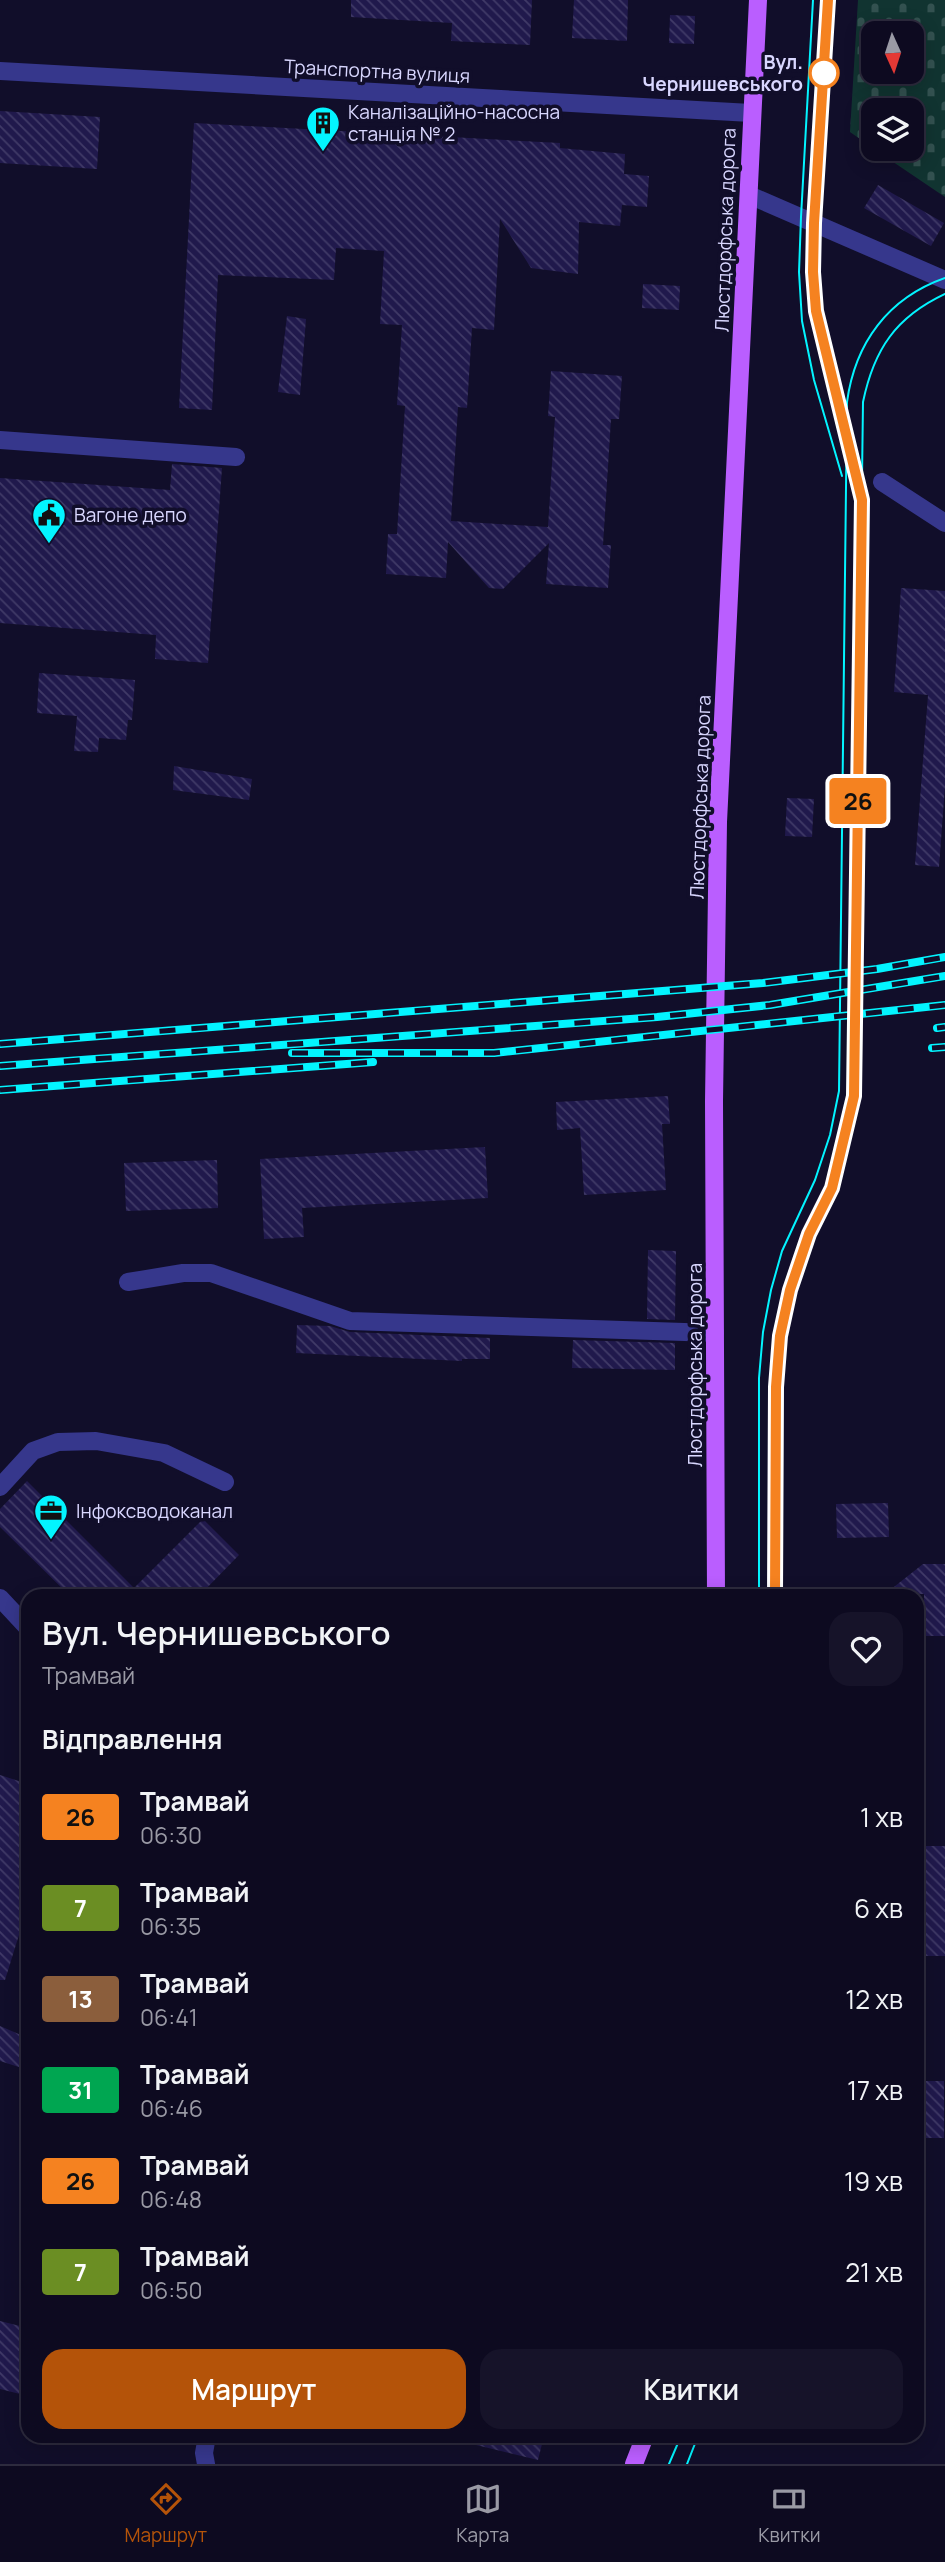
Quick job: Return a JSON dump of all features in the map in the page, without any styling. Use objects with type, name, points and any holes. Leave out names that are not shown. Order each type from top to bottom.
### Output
[{"type":"main road","name":"Люстдорфська дорога","points":[[716,1589],[714,1101],[718,822],[758,0]]},
{"type":"main road","points":[[634,2464],[642,2443]]},
{"type":"street","name":"Транспортна вулиця","points":[[0,71],[751,113]]},
{"type":"street","points":[[749,195],[945,280]]},
{"type":"street","points":[[0,440],[236,457]]},
{"type":"street","points":[[882,482],[945,523]]},
{"type":"street","points":[[128,1282],[183,1273],[211,1273],[350,1321],[715,1333]]},
{"type":"street","points":[[0,1488],[33,1451],[58,1442],[96,1441],[164,1453],[225,1482]]},
{"type":"street","points":[[0,1598],[21,1620]]},
{"type":"street","points":[[206,2443],[206,2464]]},
{"type":"green space","points":[[858,0],[945,0],[945,197],[892,161],[924,161],[924,98],[861,98],[861,140],[850,132]]},
{"type":"building","points":[[351,0],[532,0],[530,45],[451,41],[452,23],[351,17]]},
{"type":"building","points":[[574,0],[628,0],[627,41],[572,38]]},
{"type":"building","points":[[670,15],[695,16],[694,44],[669,43]]},
{"type":"building","points":[[0,111],[100,117],[97,169],[0,163]]},
{"type":"building","points":[[194,123],[560,143],[560,148],[625,154],[624,174],[649,176],[647,207],[622,205],[620,226],[579,222],[578,274],[531,268],[500,219],[494,330],[472,328],[467,408],[458,407],[451,521],[548,527],[555,417],[548,416],[551,371],[622,376],[619,419],[611,419],[603,545],[611,545],[608,588],[546,584],[549,543],[503,589],[489,588],[448,542],[446,578],[386,574],[388,534],[397,534],[405,406],[397,405],[402,325],[380,324],[384,251],[336,248],[334,280],[218,275],[212,410],[179,408]]},
{"type":"building","points":[[878,185],[944,223],[931,246],[864,208]]},
{"type":"building","points":[[643,284],[680,286],[679,310],[642,308]]},
{"type":"building","points":[[287,316],[306,319],[300,395],[278,392]]},
{"type":"building","points":[[172,464],[222,468],[208,663],[155,659],[156,635],[0,623],[0,478],[170,490]]},
{"type":"building","points":[[901,588],[945,591],[945,786],[939,867],[915,865],[928,695],[894,692]]},
{"type":"building","points":[[39,673],[135,680],[132,720],[128,720],[126,740],[99,738],[98,752],[74,751],[77,716],[37,713]]},
{"type":"building","points":[[174,766],[252,779],[249,800],[173,790]]},
{"type":"building","points":[[787,798],[814,799],[812,837],[785,836]]},
{"type":"building","points":[[668,1096],[670,1124],[662,1124],[666,1190],[584,1195],[580,1128],[557,1130],[556,1102]]},
{"type":"building","points":[[485,1147],[488,1198],[302,1208],[304,1237],[264,1239],[260,1159]]},
{"type":"building","points":[[217,1160],[218,1208],[126,1211],[124,1163]]},
{"type":"building","points":[[648,1250],[676,1251],[675,1320],[647,1319]]},
{"type":"building","points":[[297,1325],[330,1326],[350,1332],[490,1338],[490,1359],[462,1361],[296,1353]]},
{"type":"building","points":[[573,1340],[675,1343],[675,1370],[572,1368]]},
{"type":"building","name":"Інфоксводоканал","points":[[27,1481],[134,1588],[203,1519],[239,1555],[206,1589],[63,1589],[0,1527],[0,1509]]},
{"type":"building","points":[[888,1503],[889,1537],[837,1538],[836,1504]]},
{"type":"building","points":[[923,1564],[945,1564],[945,1636],[924,1636],[924,1589],[891,1589]]},
{"type":"building","points":[[0,1775],[21,1782],[21,1929],[5,1980],[0,1980]]},
{"type":"building","points":[[924,1846],[945,1846],[945,1956],[924,1956]]},
{"type":"building","points":[[0,2026],[21,2035],[21,2068],[0,2061]]},
{"type":"building","points":[[924,2081],[944,2081],[944,2138],[924,2138]]},
{"type":"building","points":[[0,2321],[21,2326],[21,2394],[0,2389]]},
{"type":"building","points":[[472,2443],[542,2443],[538,2460]]},
{"type":"tram line","points":[[813,0],[799,272],[802,321],[814,380],[842,476]]},
{"type":"tram line","points":[[828,0],[813,272],[816,311],[842,415]]},
{"type":"tram line","name":"26","points":[[775,1589],[776,1387],[780,1336],[790,1290],[809,1234],[832,1188],[854,1096],[862,500],[816,311],[813,272],[828,0]]},
{"type":"tram line","points":[[759,1589],[759,1378],[763,1332],[782,1251],[815,1180],[830,1135],[839,1091],[847,402],[858,361],[866,342],[878,325],[891,310],[907,298],[945,278]]},
{"type":"tram line","points":[[775,1589],[776,1387],[780,1336],[790,1290],[809,1234],[832,1188],[854,1096],[863,402],[874,366],[890,337],[913,313],[945,294]]},
{"type":"tram line","points":[[669,2464],[678,2443]]},
{"type":"tram line","points":[[687,2464],[695,2443]]},
{"type":"railway","points":[[0,1044],[763,983],[877,969],[945,957]]},
{"type":"railway","points":[[0,1066],[657,1017],[770,1005],[945,976]]},
{"type":"railway","points":[[292,1053],[494,1053],[945,1005]]},
{"type":"railway","points":[[937,1028],[945,1027]]},
{"type":"railway","points":[[932,1048],[945,1047]]},
{"type":"railway","points":[[0,1090],[373,1062]]},
{"type":"place","name":"Вул. Чернишевського","points":[[824,73]]},
{"type":"place","name":"Каналізаційно-насосна станція № 2","points":[[323,153]]},
{"type":"place","name":"Вагоне депо","points":[[49,545]]},
{"type":"place","name":"Інфоксводоканал","points":[[51,1541]]}]
